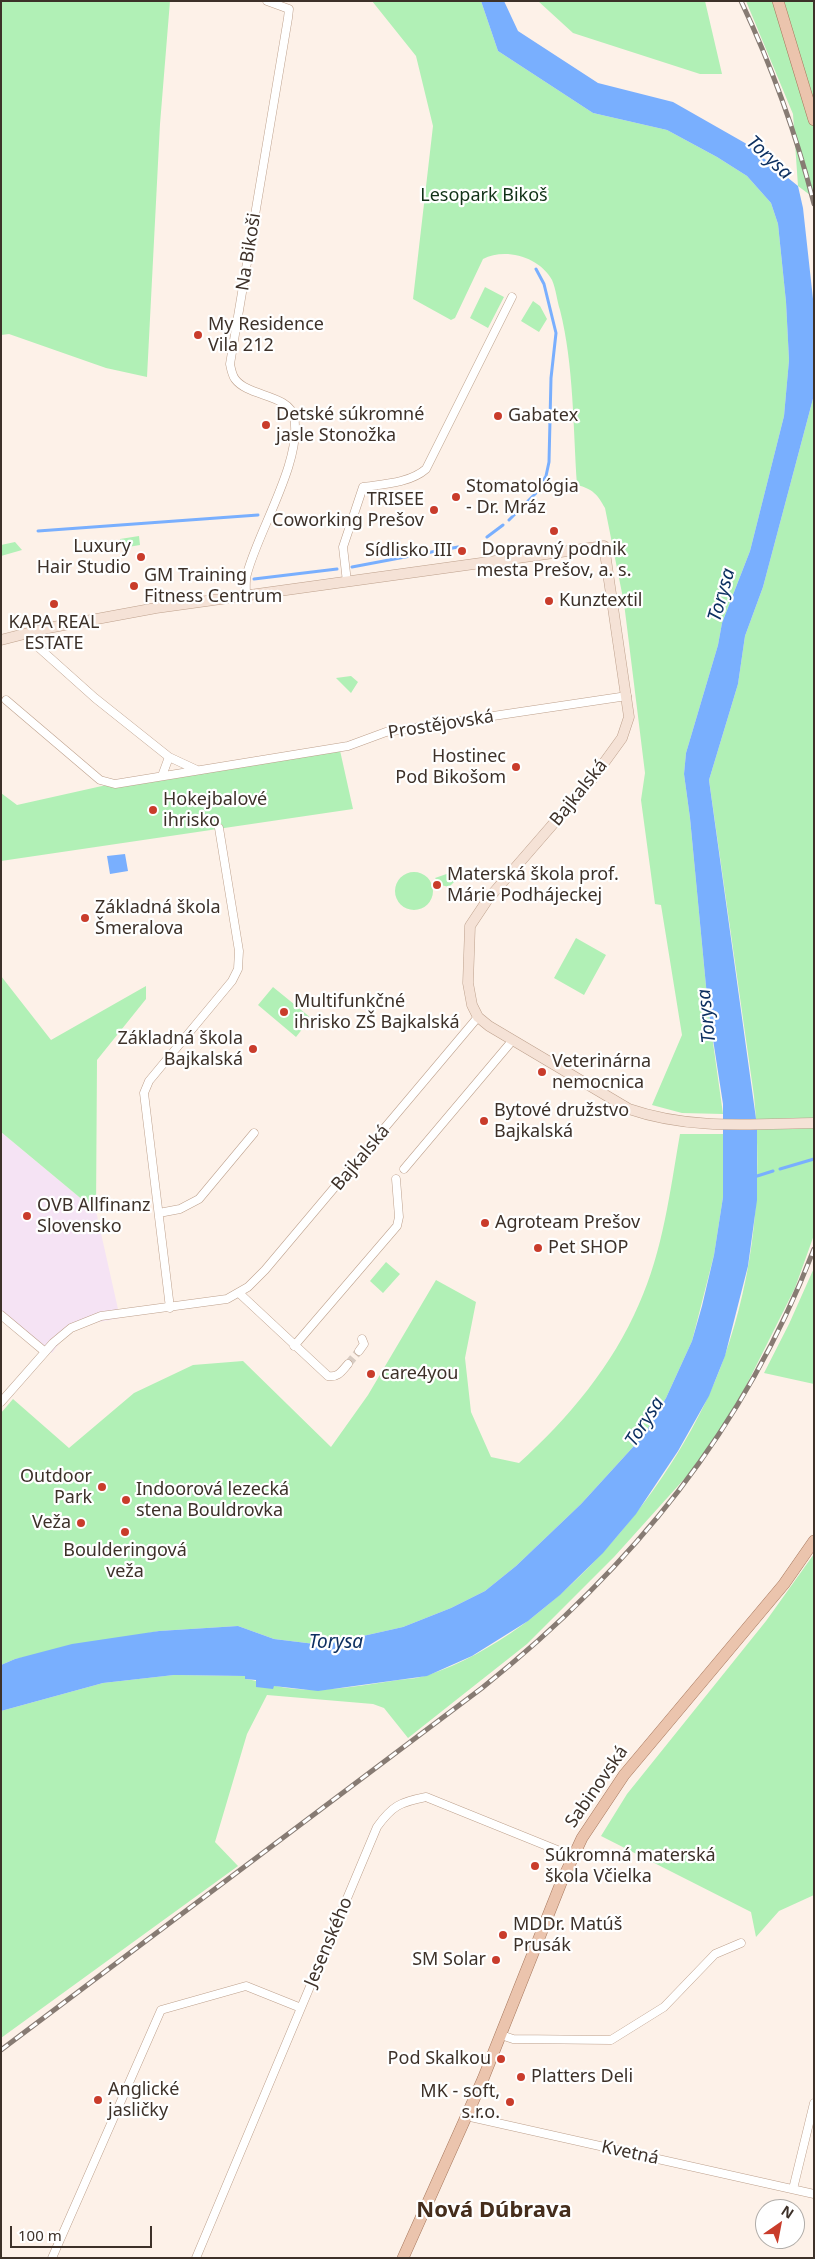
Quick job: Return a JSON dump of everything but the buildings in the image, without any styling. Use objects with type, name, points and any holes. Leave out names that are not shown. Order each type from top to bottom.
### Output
[{"type":"main road","points":[[778,1],[814,120]]},
{"type":"main road","name":"Sabinovská","points":[[404,2258],[501,2035],[572,1856],[598,1812],[624,1775],[784,1584],[814,1541]]},
{"type":"street","name":"Na Bikoši","points":[[246,596],[246,576],[279,493],[295,427],[293,414],[282,402],[243,387],[234,378],[230,364],[289,9],[267,1]]},
{"type":"street","points":[[1,640],[96,618],[347,582],[344,547],[363,487],[409,479],[419,475],[426,468],[512,297]]},
{"type":"street","name":"Bajkalská","points":[[1,1402],[44,1351],[71,1328],[101,1316],[227,1299],[259,1277],[478,1017],[472,1005],[468,983],[470,926],[488,899],[549,830],[622,738],[629,717],[604,546],[347,582]]},
{"type":"street","points":[[32,632],[38,648],[95,698],[169,757],[197,770]]},
{"type":"street","name":"Prostějovská","points":[[6,700],[100,780],[115,784],[348,746],[386,732],[627,696]]},
{"type":"street","points":[[162,776],[169,757]]},
{"type":"street","points":[[170,1308],[144,1093],[149,1081],[232,981],[238,969],[239,951],[218,828]]},
{"type":"street","points":[[478,1017],[512,1041],[629,1109],[676,1122],[720,1124],[814,1123]]},
{"type":"street","points":[[404,1169],[512,1041]]},
{"type":"street","points":[[159,1213],[180,1209],[199,1199],[254,1133]]},
{"type":"street","points":[[294,1346],[396,1226],[399,1217],[396,1178]]},
{"type":"street","points":[[238,1293],[328,1376],[339,1375],[348,1364]]},
{"type":"street","points":[[1,1315],[44,1351]]},
{"type":"street","points":[[359,1351],[364,1344],[362,1339]]},
{"type":"street","name":"Jesenského","points":[[196,2258],[377,1828],[389,1810],[404,1801],[426,1797],[572,1856]]},
{"type":"street","points":[[501,2035],[513,2038],[611,2040],[664,2007],[715,1954],[741,1943]]},
{"type":"street","points":[[52,2258],[161,2010],[246,1986],[301,2008]]},
{"type":"street","points":[[793,2190],[814,2104]]},
{"type":"street","name":"Kvetná","points":[[466,2116],[814,2194]]},
{"type":"shaded area","points":[[1,1132],[96,1211],[120,1318],[93,1323],[67,1333],[52,1353],[1,1311]]},
{"type":"green space","points":[[1,1],[170,1],[160,124],[147,377],[106,368],[9,334],[1,335]]},
{"type":"green space","name":"Lesopark Bikoš","points":[[372,1],[481,1],[498,51],[593,113],[667,130],[717,157],[747,176],[771,203],[778,224],[786,302],[789,360],[784,416],[750,551],[722,623],[718,645],[686,753],[684,774],[708,1007],[723,1114],[682,1113],[652,1105],[682,1035],[661,905],[655,904],[641,800],[645,773],[624,603],[605,508],[594,493],[587,488],[577,485],[568,353],[565,331],[552,280],[539,265],[531,260],[511,254],[501,254],[483,259],[455,318],[451,320],[413,299],[433,126],[416,56]]},
{"type":"green space","points":[[538,1],[705,1],[722,74],[700,74],[573,33]]},
{"type":"green space","points":[[746,1],[814,1],[814,198],[798,186],[793,114]]},
{"type":"green space","points":[[485,287],[504,297],[488,328],[470,318]]},
{"type":"green space","points":[[533,301],[540,306],[547,319],[539,332],[521,321]]},
{"type":"green space","points":[[814,395],[814,1235],[795,1288],[736,1406],[695,1467],[614,1557],[527,1644],[408,1738],[384,1708],[373,1704],[267,1695],[247,1734],[215,1842],[238,1866],[1,2038],[1,1711],[103,1683],[174,1675],[245,1676],[245,1679],[272,1685],[319,1690],[428,1675],[476,1654],[522,1625],[566,1589],[608,1547],[645,1502],[677,1454],[704,1406],[724,1358],[743,1294],[754,1228],[757,1162],[754,1096],[709,780],[738,684],[745,636],[763,587]]},
{"type":"green space","points":[[139,536],[140,545],[122,548],[120,539]]},
{"type":"green space","points":[[15,542],[22,550],[1,556],[1,545]]},
{"type":"green space","points":[[351,676],[358,682],[351,693],[336,678]]},
{"type":"green space","points":[[339,746],[353,809],[1,861],[1,793],[17,805],[102,786]]},
{"type":"green space","points":[[458,870],[461,875],[449,887],[441,885],[435,878]]},
{"type":"green space","points":[[414,872],[428,877],[433,891],[428,905],[414,910],[400,905],[395,891],[400,877]]},
{"type":"green space","points":[[576,938],[606,955],[584,995],[554,978]]},
{"type":"green space","points":[[1,976],[51,1040],[146,986],[146,999],[97,1060],[96,1211],[1,1132]]},
{"type":"green space","name":"Multifunkčné ihrisko ZŠ Bajkalská","points":[[273,987],[311,1018],[296,1037],[258,1005]]},
{"type":"green space","points":[[680,1134],[723,1134],[723,1197],[714,1255],[692,1341],[666,1398],[644,1435],[581,1504],[516,1566],[485,1591],[451,1608],[403,1627],[323,1645],[274,1639],[238,1626],[159,1631],[15,1659],[1,1665],[1,1413],[13,1399],[69,1448],[134,1393],[193,1365],[243,1361],[331,1447],[368,1395],[436,1280],[476,1302],[465,1358],[471,1412],[491,1457],[519,1463],[555,1428],[588,1390],[603,1370],[628,1327],[647,1284],[660,1242]]},
{"type":"green space","points":[[386,1262],[400,1274],[383,1293],[370,1281]]},
{"type":"green space","points":[[814,1268],[814,1384],[764,1373],[789,1324]]},
{"type":"green space","points":[[814,1554],[814,1895],[779,1911],[756,1937],[751,1912],[601,1836],[627,1794],[766,1621]]},
{"type":"water","name":"Torysa","points":[[481,1],[504,1],[518,31],[598,83],[673,102],[745,143],[798,186],[803,208],[814,308],[814,395],[763,587],[745,636],[738,684],[709,780],[757,1126],[757,1200],[748,1266],[725,1356],[709,1396],[678,1451],[636,1514],[603,1553],[560,1595],[528,1621],[472,1656],[427,1676],[318,1691],[274,1686],[273,1689],[256,1687],[256,1680],[245,1679],[245,1676],[174,1675],[103,1683],[1,1711],[1,1665],[15,1659],[72,1644],[159,1631],[238,1626],[274,1639],[323,1645],[403,1627],[451,1608],[485,1591],[516,1566],[581,1504],[644,1435],[666,1398],[692,1341],[702,1306],[714,1255],[723,1197],[723,1104],[708,1007],[684,774],[686,753],[718,645],[722,623],[750,551],[784,416],[789,360],[786,302],[778,224],[771,203],[747,176],[717,157],[667,130],[593,113],[498,51]]},
{"type":"water","points":[[125,854],[128,871],[110,874],[107,856]]},
{"type":"waterway","points":[[509,520],[537,492],[546,476],[549,462],[551,378],[556,333],[544,284],[536,269]]},
{"type":"waterway","points":[[38,531],[258,515]]},
{"type":"waterway","points":[[487,537],[503,525]]},
{"type":"waterway","points":[[352,567],[458,547]]},
{"type":"waterway","points":[[254,579],[337,569]]},
{"type":"waterway","points":[[780,1169],[814,1159]]},
{"type":"waterway","points":[[754,1177],[773,1171]]},
{"type":"tunnel","points":[[348,1364],[359,1351]]},
{"type":"railway","points":[[741,1],[782,101],[814,204]]},
{"type":"railway","points":[[1,2050],[482,1688],[537,1642],[587,1594],[635,1544],[678,1491],[718,1435],[754,1377],[786,1315],[814,1249]]},
{"type":"place","name":"My Residence Vila 212","points":[[198,335]]},
{"type":"place","name":"Gabatex","points":[[498,416]]},
{"type":"place","name":"Detské súkromné jasle Stonožka","points":[[266,425]]},
{"type":"place","name":"Stomatológia - Dr. Mráz","points":[[456,497]]},
{"type":"place","name":"TRISEE Coworking Prešov","points":[[434,510]]},
{"type":"place","name":"Dopravný podnik mesta Prešov, a. s.","points":[[554,531]]},
{"type":"place","name":"Sídlisko III","points":[[462,551]]},
{"type":"place","name":"Luxury Hair Studio","points":[[141,557]]},
{"type":"place","name":"GM Training Fitness Centrum","points":[[134,586]]},
{"type":"place","name":"Kunztextil","points":[[549,601]]},
{"type":"place","name":"KAPA REAL ESTATE","points":[[54,604]]},
{"type":"place","name":"Hostinec Pod Bikošom","points":[[516,767]]},
{"type":"place","name":"Hokejbalové ihrisko","points":[[153,810]]},
{"type":"place","name":"Materská škola prof. Márie Podhájeckej","points":[[437,885]]},
{"type":"place","name":"Základná škola Šmeralova","points":[[85,918]]},
{"type":"place","name":"Multifunkčné ihrisko ZŠ Bajkalská","points":[[284,1012]]},
{"type":"place","name":"Základná škola Bajkalská","points":[[253,1049]]},
{"type":"place","name":"Veterinárna nemocnica","points":[[542,1072]]},
{"type":"place","name":"Bytové družstvo Bajkalská","points":[[484,1121]]},
{"type":"place","name":"OVB Allfinanz Slovensko","points":[[27,1216]]},
{"type":"place","name":"Agroteam Prešov","points":[[485,1223]]},
{"type":"place","name":"Pet SHOP","points":[[538,1248]]},
{"type":"place","name":"care4you","points":[[371,1374]]},
{"type":"place","name":"Outdoor Park","points":[[102,1487]]},
{"type":"place","name":"Indoorová lezecká stena Bouldrovka","points":[[126,1500]]},
{"type":"place","name":"Veža","points":[[81,1523]]},
{"type":"place","name":"Boulderingová veža","points":[[125,1532]]},
{"type":"place","name":"Súkromná materská škola Včielka","points":[[535,1866]]},
{"type":"place","name":"MDDr. Matúš Prusák","points":[[503,1935]]},
{"type":"place","name":"SM Solar","points":[[496,1960]]},
{"type":"place","name":"Pod Skalkou","points":[[501,2059]]},
{"type":"place","name":"Platters Deli","points":[[521,2077]]},
{"type":"place","name":"Anglické jasličky","points":[[98,2100]]},
{"type":"place","name":"MK - soft, s.r.o.","points":[[510,2102]]},
{"type":"district","name":"Nová Dúbrava","points":[[494,2211]]}]
